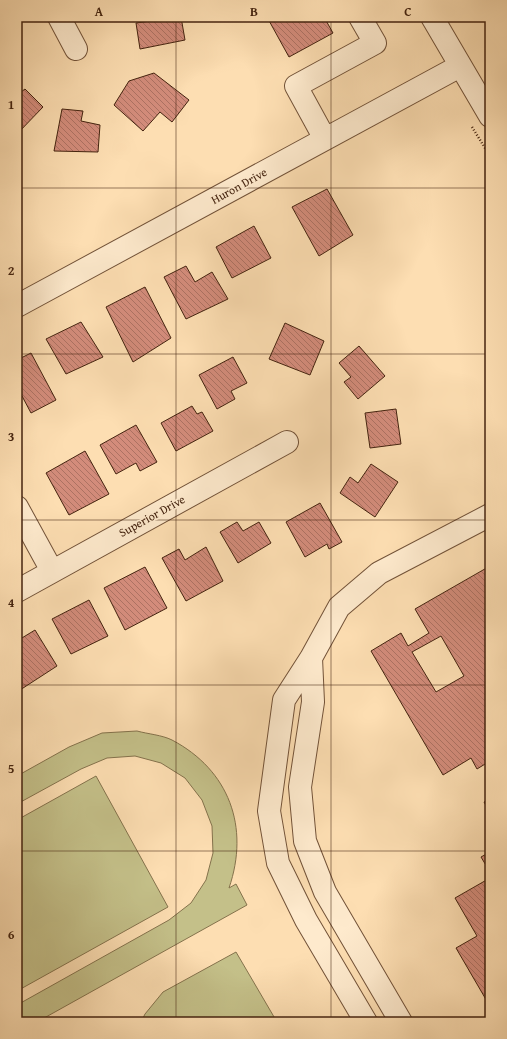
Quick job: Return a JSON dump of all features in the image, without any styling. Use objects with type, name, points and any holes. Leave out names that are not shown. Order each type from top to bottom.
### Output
[{"type":"street","points":[[59,17],[76,49]]},
{"type":"street","points":[[326,139],[296,86],[375,43],[360,17]]},
{"type":"street","points":[[432,17],[490,116]]},
{"type":"street","name":"Huron Drive","points":[[17,306],[460,66]]},
{"type":"street","name":"Superior Drive","points":[[17,591],[288,442]]},
{"type":"street","points":[[17,508],[52,571]]},
{"type":"street","points":[[366,1022],[306,920],[278,863],[269,811],[284,700],[311,658],[339,606],[380,573],[490,515]]},
{"type":"street","points":[[311,658],[313,702],[300,787],[304,841],[324,892],[401,1022]]},
{"type":"shaded area","points":[[137,731],[168,738],[192,752],[208,767],[221,784],[230,802],[235,822],[237,843],[235,865],[229,888],[236,884],[247,905],[37,1022],[17,1022],[17,1005],[169,920],[191,903],[206,880],[213,853],[212,826],[202,800],[185,778],[161,763],[135,756],[107,758],[81,769],[17,804],[17,776],[69,747],[102,733]]},
{"type":"shaded area","points":[[96,776],[168,907],[17,991],[17,820]]},
{"type":"shaded area","points":[[236,952],[277,1022],[141,1022],[145,1014],[163,992]]},
{"type":"building","points":[[151,17],[181,17],[185,40],[140,49],[136,23],[151,21]]},
{"type":"building","points":[[267,17],[324,17],[333,33],[289,57]]},
{"type":"building","points":[[154,73],[189,100],[172,122],[160,112],[143,131],[114,105],[129,81]]},
{"type":"building","points":[[25,89],[43,107],[17,134],[17,95]]},
{"type":"building","points":[[62,109],[83,111],[81,121],[100,125],[98,152],[54,151]]},
{"type":"building","points":[[327,189],[353,235],[319,256],[292,207]]},
{"type":"building","points":[[254,226],[271,258],[232,278],[216,247]]},
{"type":"building","points":[[186,266],[195,282],[212,272],[228,299],[186,319],[164,277]]},
{"type":"building","points":[[145,287],[171,338],[133,362],[106,307]]},
{"type":"building","points":[[81,322],[103,357],[66,374],[46,339]]},
{"type":"building","points":[[285,323],[324,341],[310,375],[269,359]]},
{"type":"building","points":[[359,346],[385,376],[358,399],[344,382],[351,377],[339,363]]},
{"type":"building","points":[[31,353],[56,400],[31,413],[22,396],[17,399],[17,360]]},
{"type":"building","points":[[233,357],[247,383],[231,391],[235,399],[217,409],[199,375]]},
{"type":"building","points":[[192,406],[197,414],[202,412],[213,431],[176,451],[161,423]]},
{"type":"building","points":[[396,409],[401,444],[370,448],[365,413]]},
{"type":"building","points":[[136,425],[157,462],[140,471],[136,463],[116,474],[100,445]]},
{"type":"building","points":[[85,451],[109,494],[69,515],[46,473]]},
{"type":"building","points":[[371,464],[398,482],[375,517],[340,493],[350,477],[358,483]]},
{"type":"building","points":[[320,503],[342,542],[329,549],[327,544],[305,557],[286,522]]},
{"type":"building","points":[[237,522],[243,531],[259,522],[271,543],[238,563],[220,532]]},
{"type":"building","points":[[206,547],[223,581],[186,601],[162,558],[179,549],[185,560]]},
{"type":"building","points":[[490,566],[490,761],[477,769],[471,758],[443,775],[371,651],[401,633],[408,646],[429,633],[415,609]],"holes":[[[441,636],[464,676],[436,692],[412,652]]]},
{"type":"building","points":[[145,567],[167,608],[125,630],[104,588]]},
{"type":"building","points":[[89,600],[108,636],[71,654],[52,619]]},
{"type":"building","points":[[35,630],[57,666],[20,690],[17,685],[17,641]]},
{"type":"building","points":[[490,799],[490,813],[484,802]]},
{"type":"building","points":[[490,852],[490,872],[481,857]]},
{"type":"building","points":[[490,878],[490,1003],[488,1003],[456,948],[477,936],[455,898]]}]
